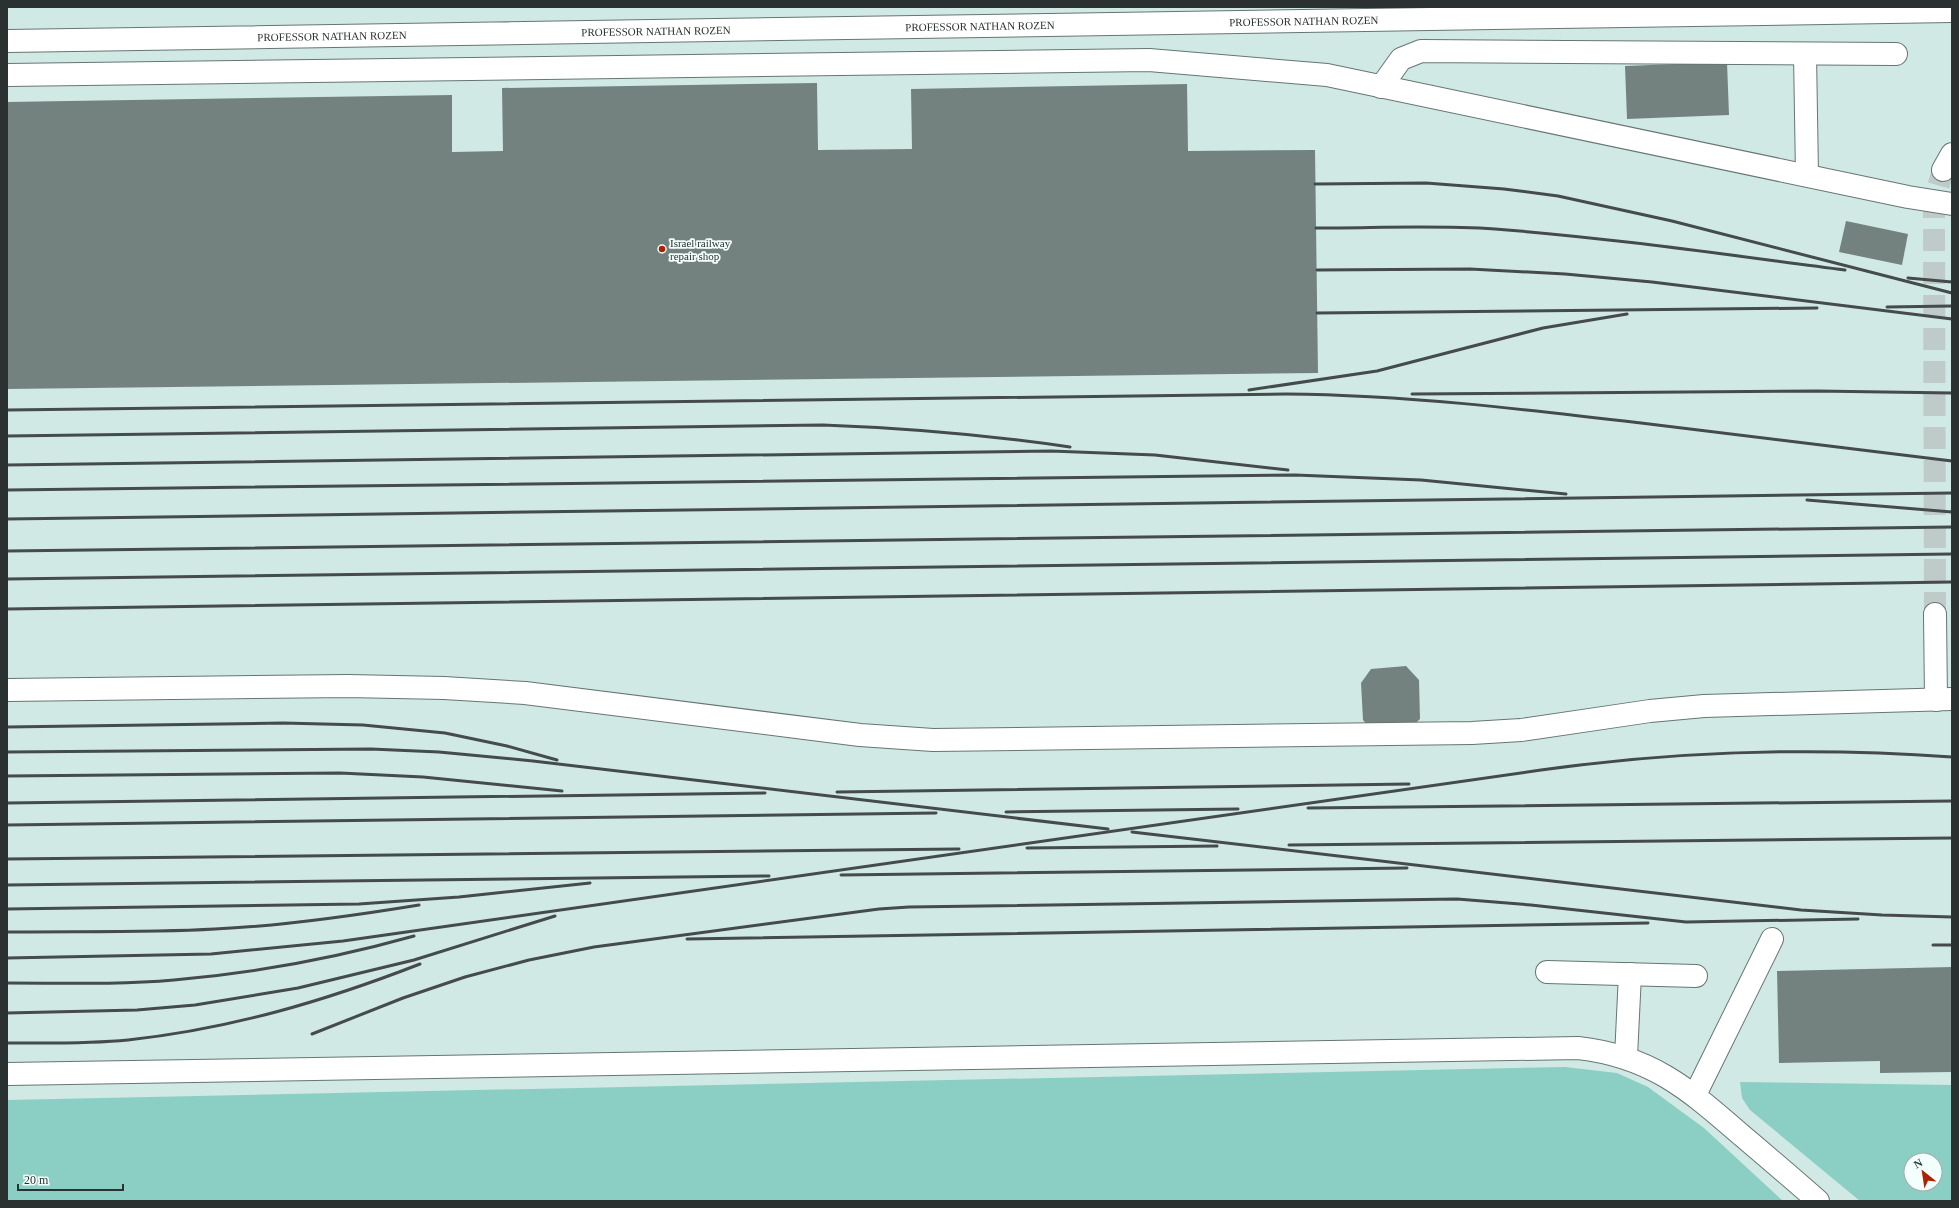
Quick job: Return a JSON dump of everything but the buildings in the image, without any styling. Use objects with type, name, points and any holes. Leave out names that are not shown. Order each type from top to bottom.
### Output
[{"type":"street","name":"PROFESSOR NATHAN ROZEN","points":[[7,41],[1952,11]]},
{"type":"street","points":[[1381,87],[1401,59],[1421,51],[1896,54]]},
{"type":"street","points":[[1805,54],[1807,176]]},
{"type":"street","points":[[7,75],[1149,60],[1327,75],[1908,197],[1952,204]]},
{"type":"street","points":[[7,690],[348,686],[444,688],[525,693],[878,737],[950,740],[1472,733],[1521,730],[1650,711],[1704,706],[1944,700],[1935,614]]},
{"type":"street","points":[[1696,1095],[1772,939]]},
{"type":"street","points":[[1547,972],[1696,976]]},
{"type":"street","points":[[1626,1058],[1630,974]]},
{"type":"street","points":[[7,1074],[1561,1048],[1595,1050],[1626,1058],[1656,1070],[1696,1095],[1818,1201]]},
{"type":"shaded area","points":[[7,7],[1952,7],[1952,1201],[7,1201]]},
{"type":"green space","points":[[1565,1067],[1617,1073],[1648,1087],[1704,1128],[1783,1201],[7,1201],[7,1100]]},
{"type":"green space","points":[[1740,1082],[1952,1085],[1952,1201],[1860,1201],[1750,1110],[1742,1098]]},
{"type":"tunnel","points":[[1935,614],[1934,212],[1937,191],[1943,170]]},
{"type":"railway","points":[[1315,184],[1426,183],[1504,189],[1558,196],[1672,221],[1952,293]]},
{"type":"railway","points":[[1316,228],[1428,227],[1495,229],[1626,242],[1845,270]]},
{"type":"railway","points":[[1317,270],[1470,269],[1565,274],[1652,282],[1952,319]]},
{"type":"railway","points":[[1908,278],[1952,282]]},
{"type":"railway","points":[[1887,307],[1952,306]]},
{"type":"railway","points":[[1317,313],[1817,308]]},
{"type":"railway","points":[[1249,390],[1377,371],[1543,328],[1627,314]]},
{"type":"railway","points":[[1412,394],[1817,391],[1952,393]]},
{"type":"railway","points":[[7,410],[1286,394],[1331,395],[1420,400],[1508,408],[1952,461]]},
{"type":"railway","points":[[7,436],[823,425],[947,433],[1070,447]]},
{"type":"railway","points":[[7,465],[1051,451],[1155,455],[1288,470]]},
{"type":"railway","points":[[7,490],[1295,475],[1421,480],[1566,494]]},
{"type":"railway","points":[[7,519],[1952,493]]},
{"type":"railway","points":[[1807,500],[1952,512]]},
{"type":"railway","points":[[7,551],[1952,527]]},
{"type":"railway","points":[[7,579],[1952,554]]},
{"type":"railway","points":[[7,609],[1952,582]]},
{"type":"railway","points":[[7,727],[283,723],[363,725],[445,733],[507,746],[557,760]]},
{"type":"railway","points":[[7,752],[371,749],[439,752],[533,761],[1108,829]]},
{"type":"railway","points":[[7,958],[211,954],[343,941],[1541,770],[1592,764],[1695,755],[1746,753],[1849,752],[1952,757]]},
{"type":"railway","points":[[7,776],[340,773],[423,777],[562,791]]},
{"type":"railway","points":[[837,792],[1409,784]]},
{"type":"railway","points":[[7,803],[765,793]]},
{"type":"railway","points":[[1308,808],[1952,801]]},
{"type":"railway","points":[[1006,812],[1238,809]]},
{"type":"railway","points":[[7,825],[936,813]]},
{"type":"railway","points":[[1132,832],[1801,910],[1882,915],[1952,917]]},
{"type":"railway","points":[[1289,845],[1952,838]]},
{"type":"railway","points":[[1027,848],[1217,846]]},
{"type":"railway","points":[[7,859],[959,849]]},
{"type":"railway","points":[[841,875],[1407,868]]},
{"type":"railway","points":[[7,885],[769,876]]},
{"type":"railway","points":[[7,909],[359,904],[459,897],[590,883]]},
{"type":"railway","points":[[312,1034],[403,998],[465,977],[529,960],[594,947],[879,909],[909,907],[1457,899],[1531,905],[1686,922],[1858,919]]},
{"type":"railway","points":[[7,932],[163,931],[241,928],[318,920],[419,905]]},
{"type":"railway","points":[[7,1013],[137,1010],[195,1005],[298,988],[414,960],[555,916]]},
{"type":"railway","points":[[687,939],[1648,923]]},
{"type":"railway","points":[[7,983],[132,983],[204,977],[295,964],[414,936]]},
{"type":"railway","points":[[1933,945],[1952,945]]},
{"type":"railway","points":[[7,1043],[68,1043],[128,1040],[203,1029],[277,1012],[349,990],[420,964]]},
{"type":"place","name":"Israel railway repair shop","points":[[662,249]]}]
